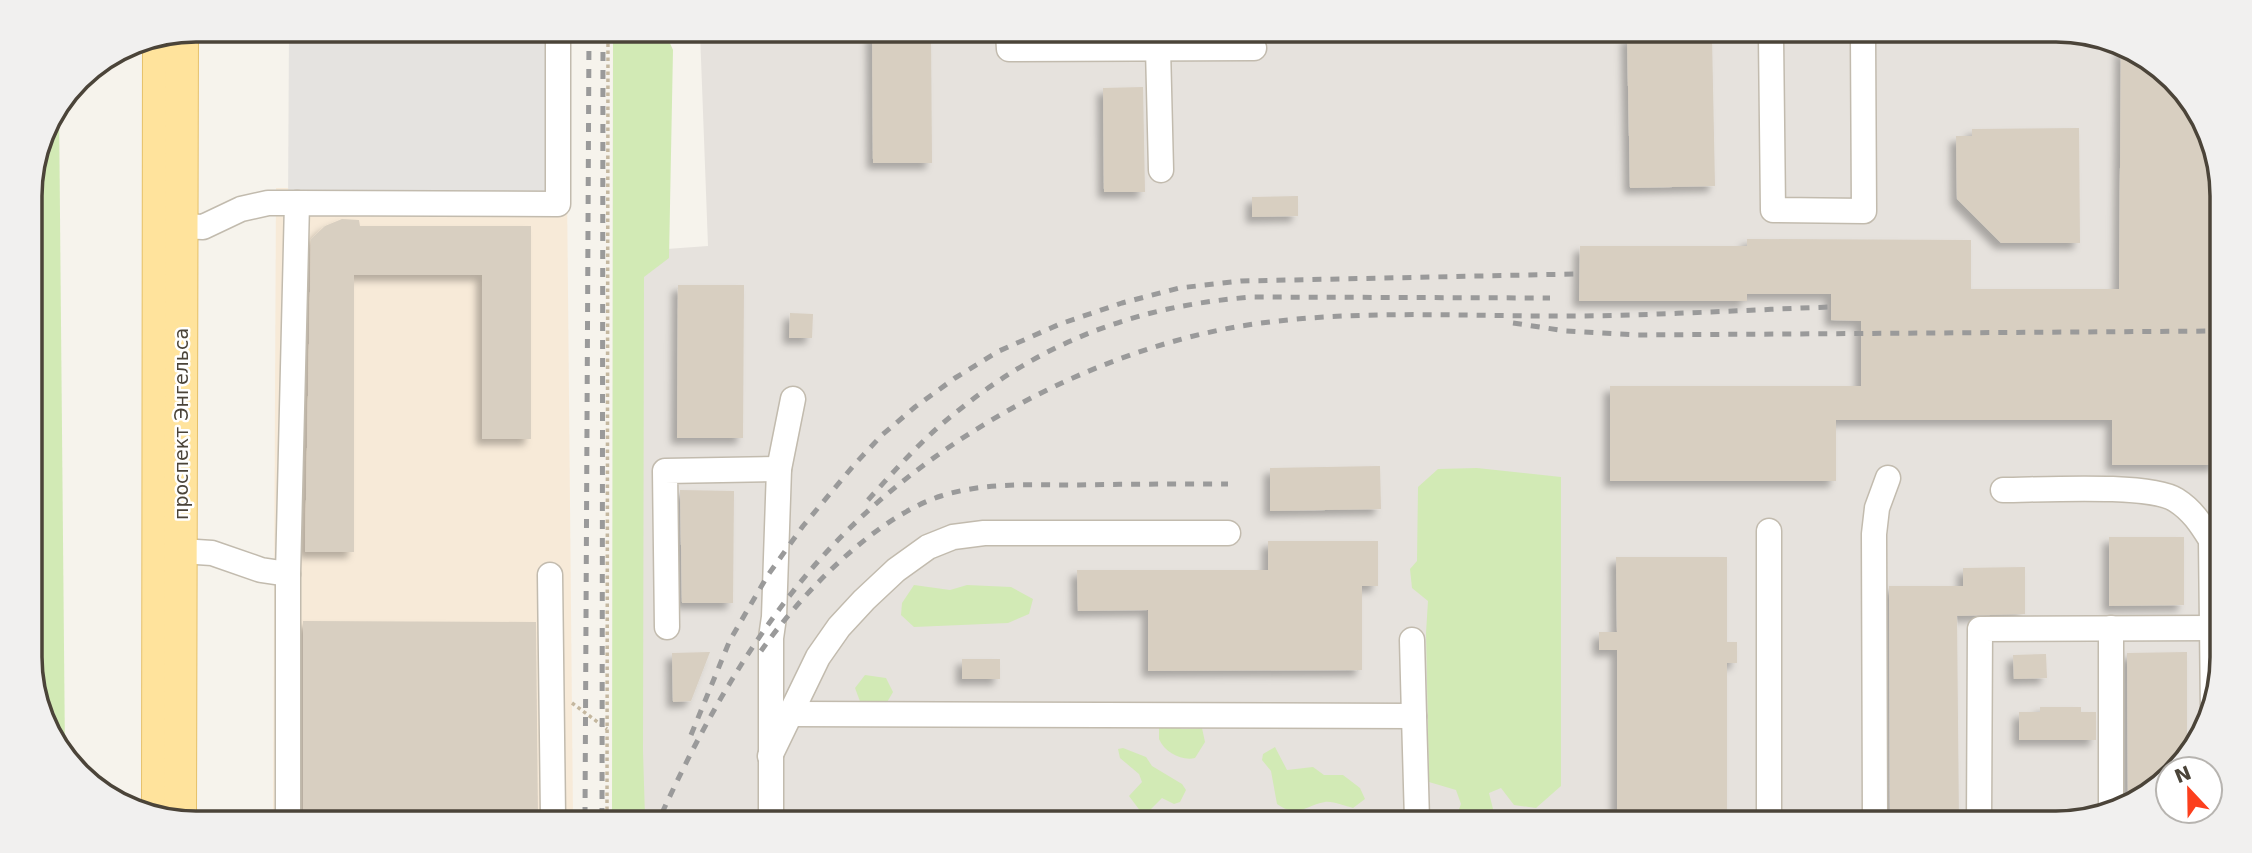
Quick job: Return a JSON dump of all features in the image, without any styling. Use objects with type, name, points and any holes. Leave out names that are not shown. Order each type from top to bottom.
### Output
[{"type":"main road","name":"проспект Энгельса","points":[[180,810],[182,43]]},
{"type":"main road","name":"проспект Энгельса","points":[[158,806],[159,46]]},
{"type":"lane","points":[[181,226],[203,227],[241,209],[268,203],[558,204],[558,42]]},
{"type":"lane","points":[[1009,42],[1009,49],[1254,48]]},
{"type":"lane","points":[[1771,42],[1773,210],[1864,211],[1864,42]]},
{"type":"lane","points":[[1158,48],[1161,170]]},
{"type":"lane","points":[[288,811],[288,574],[297,203]]},
{"type":"lane","points":[[771,811],[771,638],[779,469],[793,399]]},
{"type":"lane","points":[[667,628],[665,471],[779,469]]},
{"type":"lane","points":[[1875,811],[1874,534],[1877,508],[1888,478]]},
{"type":"lane","points":[[2003,490],[2141,490],[2174,498],[2197,517],[2210,538]]},
{"type":"lane","points":[[1769,530],[1769,811]]},
{"type":"lane","points":[[770,756],[818,657],[839,627],[863,600],[896,570],[928,547],[953,537],[984,533],[1228,533]]},
{"type":"lane","points":[[181,551],[212,553],[261,570],[288,574]]},
{"type":"lane","points":[[550,575],[553,811]]},
{"type":"lane","points":[[2110,801],[2111,628]]},
{"type":"lane","points":[[1979,811],[1980,629],[2210,628]]},
{"type":"lane","points":[[1412,640],[1417,811]]},
{"type":"lane","points":[[792,714],[1415,716]]},
{"type":"path","points":[[607,811],[608,42]]},
{"type":"path","points":[[551,697],[564,696],[607,729]]},
{"type":"shaded area","points":[[289,42],[564,42],[562,208],[288,207]]},
{"type":"shaded area","points":[[700,42],[2066,42],[2106,50],[2142,68],[2158,80],[2178,102],[2198,137],[2209,176],[2210,657],[2205,697],[2194,725],[2175,755],[2154,755],[2154,776],[2150,779],[2106,803],[2066,811],[642,811],[639,251],[708,246]]},
{"type":"shaded area","points":[[276,188],[567,189],[573,811],[273,811]]},
{"type":"green space","points":[[613,42],[669,42],[673,50],[669,258],[644,277],[645,811],[612,811]]},
{"type":"green space","points":[[59,126],[65,737],[50,707],[42,667],[42,186],[47,156]]},
{"type":"green space","points":[[1477,468],[1561,477],[1561,786],[1536,808],[1514,805],[1501,788],[1489,793],[1493,811],[1458,811],[1461,804],[1456,790],[1429,782],[1426,633],[1428,601],[1412,588],[1410,569],[1417,561],[1418,487],[1438,469]]},
{"type":"green space","points":[[914,585],[950,590],[967,585],[1011,587],[1033,599],[1029,614],[1008,623],[914,627],[901,615],[902,603]]},
{"type":"green space","points":[[865,675],[886,678],[893,692],[886,704],[861,704],[855,688]]},
{"type":"green space","points":[[1168,723],[1182,729],[1202,728],[1205,742],[1195,758],[1174,755],[1165,748],[1159,739],[1159,727]]},
{"type":"green space","points":[[1275,747],[1287,770],[1313,767],[1324,775],[1343,775],[1360,788],[1365,799],[1353,808],[1325,802],[1297,811],[1277,804],[1271,771],[1262,760],[1263,754]]},
{"type":"green space","points":[[1123,748],[1146,757],[1152,766],[1182,784],[1186,790],[1180,802],[1174,804],[1162,798],[1149,811],[1140,811],[1129,796],[1142,782],[1139,774],[1120,758],[1118,749]]},
{"type":"building","points":[[872,42],[931,42],[932,163],[873,163]]},
{"type":"building","points":[[1627,42],[1712,42],[1715,186],[1630,188]]},
{"type":"building","points":[[2121,57],[2158,80],[2178,102],[2198,137],[2205,156],[2210,196],[2210,465],[2112,465],[2112,420],[1836,420],[1836,481],[1610,481],[1610,386],[1861,386],[1861,321],[1831,320],[1831,294],[1747,294],[1747,301],[1579,301],[1580,246],[1747,246],[1747,239],[1971,240],[1971,289],[2119,289]]},
{"type":"building","points":[[1143,87],[1145,192],[1104,192],[1103,88]]},
{"type":"building","points":[[2079,128],[2080,243],[2001,243],[1957,199],[1956,136],[1972,136],[1972,129]]},
{"type":"building","points":[[1298,196],[1298,216],[1252,217],[1252,197]]},
{"type":"building","points":[[342,219],[359,220],[360,226],[531,226],[531,439],[482,439],[482,275],[354,275],[354,552],[305,552],[311,239],[325,226]]},
{"type":"building","points":[[678,285],[744,285],[743,438],[677,438]]},
{"type":"building","points":[[790,313],[813,314],[812,338],[789,338]]},
{"type":"building","points":[[1380,466],[1381,509],[1270,511],[1270,468]]},
{"type":"building","points":[[680,490],[734,491],[733,603],[682,603]]},
{"type":"building","points":[[2109,537],[2184,537],[2184,605],[2109,606]]},
{"type":"building","points":[[1268,541],[1378,541],[1378,586],[1362,586],[1362,670],[1148,671],[1148,610],[1078,611],[1077,570],[1268,570]]},
{"type":"building","points":[[1616,557],[1727,557],[1727,642],[1737,642],[1737,663],[1727,663],[1727,811],[1617,811],[1617,650],[1599,650],[1599,632],[1617,632]]},
{"type":"building","points":[[2025,567],[2025,614],[1957,616],[1959,811],[1890,811],[1889,586],[1963,586],[1963,568]]},
{"type":"building","points":[[303,621],[536,622],[538,811],[303,811]]},
{"type":"building","points":[[710,652],[691,701],[673,702],[672,653]]},
{"type":"building","points":[[2187,652],[2187,738],[2175,755],[2154,755],[2154,776],[2128,793],[2127,653]]},
{"type":"building","points":[[2046,654],[2047,678],[2014,679],[2013,655]]},
{"type":"building","points":[[962,659],[1000,659],[1000,679],[962,679]]},
{"type":"building","points":[[2040,707],[2081,707],[2081,712],[2096,712],[2096,740],[2019,740],[2019,712],[2040,712]]},
{"type":"railway","points":[[585,811],[589,42]]},
{"type":"railway","points":[[602,811],[603,42]]},
{"type":"railway","points":[[691,735],[730,640],[768,575],[803,526],[882,435],[955,378],[999,351],[1060,324],[1122,303],[1179,288],[1241,281],[1576,274]]},
{"type":"railway","points":[[868,500],[935,431],[992,385],[1061,345],[1134,318],[1212,301],[1253,297],[1550,298]]},
{"type":"railway","points":[[663,811],[729,684],[769,623],[814,566],[856,522],[903,481],[954,444],[1008,411],[1064,382],[1122,358],[1182,339],[1283,320],[1368,315],[1611,315],[1829,307]]},
{"type":"railway","points":[[1513,323],[1566,331],[1637,335],[2210,331]]},
{"type":"railway","points":[[761,651],[797,606],[841,560],[890,521],[941,496],[974,488],[1009,485],[1228,484]]}]
